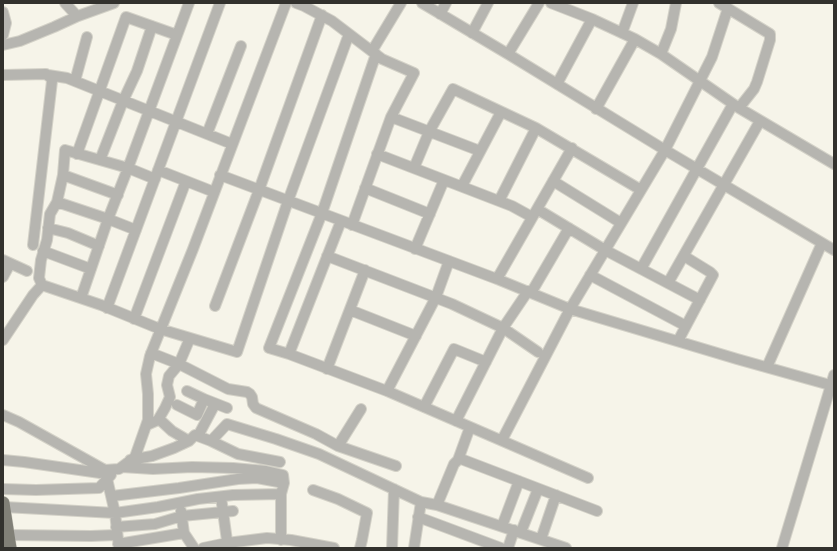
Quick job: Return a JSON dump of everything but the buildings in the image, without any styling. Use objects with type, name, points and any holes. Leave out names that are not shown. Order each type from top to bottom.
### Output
[{"type":"main road","points":[[3,503],[10,548]]},
{"type":"street","points":[[65,3],[77,16]]},
{"type":"street","points":[[3,46],[20,41],[77,16],[114,3]]},
{"type":"street","points":[[81,298],[108,219],[189,3]]},
{"type":"street","points":[[107,308],[220,3]]},
{"type":"street","points":[[3,460],[106,474],[121,468],[135,457],[147,425],[149,413],[146,374],[151,353],[193,249],[286,3]]},
{"type":"street","points":[[296,3],[332,21],[382,59],[414,73],[391,117],[352,225]]},
{"type":"street","points":[[401,3],[374,53],[322,213],[269,348],[387,390],[588,478]]},
{"type":"street","points":[[422,3],[596,109],[834,250]]},
{"type":"street","points":[[440,14],[446,3]]},
{"type":"street","points":[[472,33],[488,3]]},
{"type":"street","points":[[508,54],[539,3]]},
{"type":"street","points":[[551,3],[592,19],[635,39],[661,54],[736,106],[834,164]]},
{"type":"street","points":[[622,33],[633,3]]},
{"type":"street","points":[[661,54],[671,29],[676,3]]},
{"type":"street","points":[[640,269],[697,168],[736,106],[754,89],[770,40],[770,34],[719,3]]},
{"type":"street","points":[[502,440],[570,309],[665,150],[715,50],[728,8]]},
{"type":"street","points":[[3,12],[6,23],[3,35]]},
{"type":"street","points":[[214,306],[260,190],[322,15]]},
{"type":"street","points":[[77,154],[126,17],[177,35]]},
{"type":"street","points":[[557,84],[592,19]]},
{"type":"street","points":[[100,160],[123,101],[137,71],[152,26]]},
{"type":"street","points":[[214,192],[186,181],[128,168],[65,150],[64,175],[57,202],[50,214],[47,240],[40,260],[39,278],[42,285],[81,298],[160,329],[237,352],[288,201],[349,34]]},
{"type":"street","points":[[75,81],[87,37]]},
{"type":"street","points":[[596,109],[635,39]]},
{"type":"street","points":[[207,134],[241,46]]},
{"type":"street","points":[[3,75],[48,75],[67,78],[232,144]]},
{"type":"street","points":[[33,245],[52,81],[48,75]]},
{"type":"street","points":[[414,168],[429,132],[453,89],[536,128],[641,190]]},
{"type":"street","points":[[462,186],[502,112]]},
{"type":"street","points":[[391,117],[480,151]]},
{"type":"street","points":[[668,283],[760,120]]},
{"type":"street","points":[[498,201],[536,128]]},
{"type":"street","points":[[496,279],[572,148]]},
{"type":"street","points":[[378,154],[498,201],[534,213],[569,228],[605,250],[700,300]]},
{"type":"street","points":[[64,175],[118,195]]},
{"type":"street","points":[[220,175],[449,261],[570,309],[830,385]]},
{"type":"street","points":[[415,249],[444,180]]},
{"type":"street","points":[[134,319],[186,181]]},
{"type":"street","points":[[553,181],[621,223]]},
{"type":"street","points":[[365,188],[430,214]]},
{"type":"street","points":[[57,202],[136,230]]},
{"type":"street","points":[[289,354],[341,221]]},
{"type":"street","points":[[48,228],[68,233],[99,246]]},
{"type":"street","points":[[456,421],[503,328],[529,292],[569,228]]},
{"type":"street","points":[[767,367],[822,243]]},
{"type":"street","points":[[43,252],[91,269]]},
{"type":"street","points":[[327,256],[452,304],[503,328],[538,352]]},
{"type":"street","points":[[678,341],[713,275],[684,256]]},
{"type":"street","points":[[387,390],[436,297],[449,261]]},
{"type":"street","points":[[3,277],[7,262],[27,271]]},
{"type":"street","points":[[327,369],[365,270]]},
{"type":"street","points":[[590,275],[686,326]]},
{"type":"street","points":[[3,340],[42,285]]},
{"type":"street","points":[[350,310],[416,336]]},
{"type":"street","points":[[147,425],[158,420],[165,408],[170,396],[167,385],[169,376],[179,364],[190,338]]},
{"type":"street","points":[[424,407],[454,349],[486,362]]},
{"type":"street","points":[[151,353],[179,364],[228,389],[247,392],[250,394],[256,408],[316,434],[338,446],[396,466]]},
{"type":"street","points":[[782,548],[834,375]]},
{"type":"street","points":[[187,391],[227,408]]},
{"type":"street","points":[[177,405],[197,415],[204,399]]},
{"type":"street","points":[[130,460],[152,456],[194,439],[215,404]]},
{"type":"street","points":[[338,446],[360,409]]},
{"type":"street","points":[[3,415],[19,422],[106,474],[115,512],[117,539]]},
{"type":"street","points":[[159,418],[172,431],[194,439],[211,441],[238,454],[280,462]]},
{"type":"street","points":[[211,441],[227,424],[319,454],[421,502],[438,505],[566,548]]},
{"type":"street","points":[[438,505],[454,464],[458,460],[470,427]]},
{"type":"street","points":[[458,460],[464,460],[597,511]]},
{"type":"street","points":[[121,468],[226,468],[266,471],[284,475],[284,483],[281,494],[281,540]]},
{"type":"street","points":[[3,488],[36,490],[99,488],[106,474]]},
{"type":"street","points":[[112,496],[257,478],[284,483]]},
{"type":"street","points":[[502,526],[519,481]]},
{"type":"street","points":[[177,488],[184,533],[194,548]]},
{"type":"street","points":[[392,548],[394,489]]},
{"type":"street","points":[[508,548],[538,489]]},
{"type":"street","points":[[313,490],[338,499],[367,513],[360,548]]},
{"type":"street","points":[[4,507],[115,512],[233,495],[281,494]]},
{"type":"street","points":[[541,539],[556,495]]},
{"type":"street","points":[[221,497],[228,511],[227,546]]},
{"type":"street","points":[[415,548],[421,502]]},
{"type":"street","points":[[117,539],[155,524],[182,516],[228,511]]},
{"type":"street","points":[[418,517],[501,548]]},
{"type":"street","points":[[8,535],[91,536],[117,539],[184,533]]},
{"type":"street","points":[[203,548],[227,546],[266,538],[291,540],[334,548]]}]
